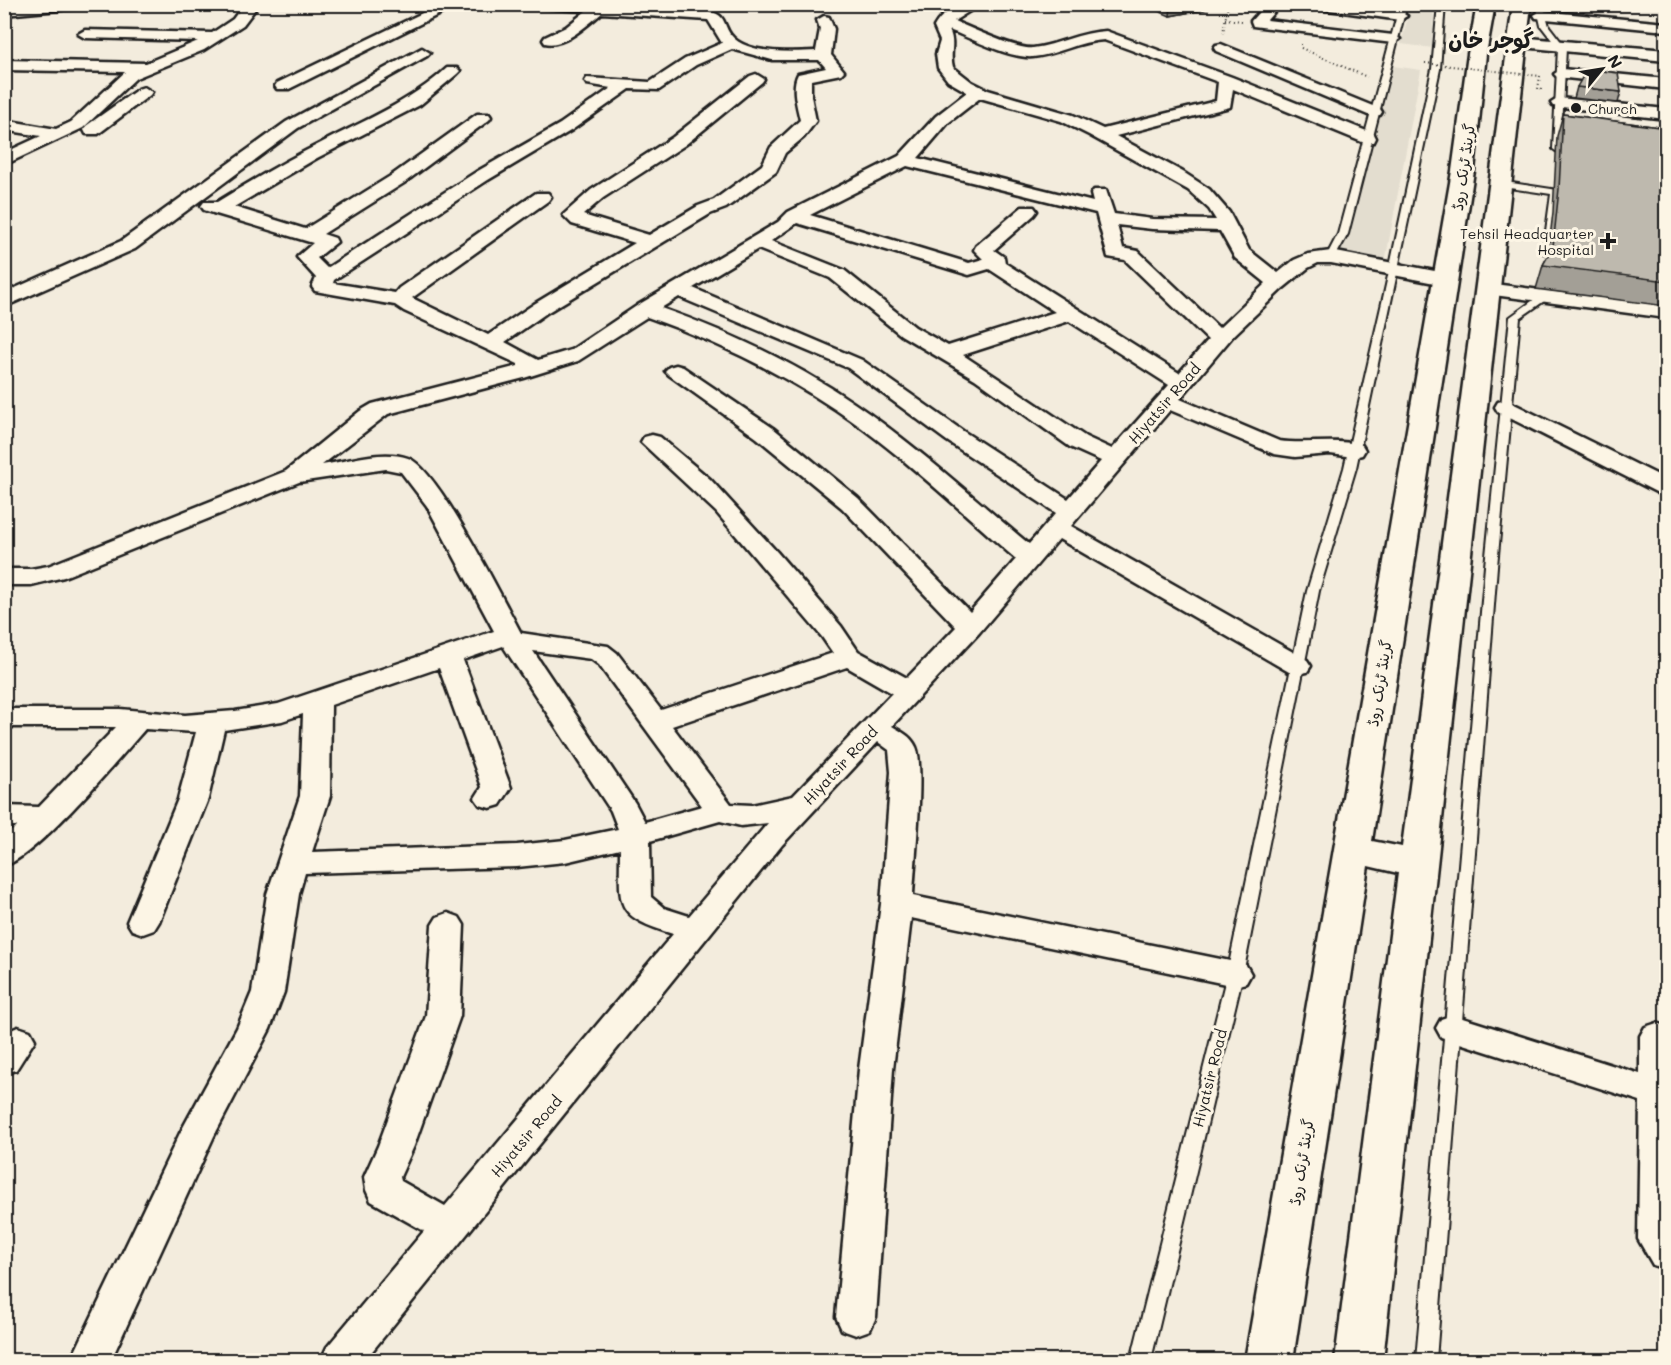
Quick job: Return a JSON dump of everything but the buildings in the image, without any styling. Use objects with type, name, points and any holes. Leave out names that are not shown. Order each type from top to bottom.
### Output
[{"type":"main road","name":"گرینڈ ٹرنک روڈ","points":[[1269,1360],[1463,171],[1486,4]]},
{"type":"main road","points":[[1359,1360],[1499,184],[1518,42],[1537,13]]},
{"type":"main road","points":[[1518,42],[1562,48],[1666,56]]},
{"type":"main road","points":[[1352,850],[1418,864]]},
{"type":"street","points":[[4,21],[11,11],[81,4]]},
{"type":"street","points":[[4,173],[72,143],[131,75],[187,53],[238,22],[252,4]]},
{"type":"street","points":[[283,86],[453,4]]},
{"type":"street","points":[[540,4],[715,17],[723,34],[733,44],[782,57],[823,55]]},
{"type":"street","points":[[974,4],[943,22],[941,27],[947,41],[944,48],[947,70],[957,80],[980,91],[1067,118],[1181,178],[1212,200],[1229,226],[1242,254],[1279,282]]},
{"type":"street","points":[[1274,4],[1267,9],[1258,23],[1393,39]]},
{"type":"street","points":[[1314,4],[1402,10]]},
{"type":"street","points":[[550,40],[571,30],[598,8]]},
{"type":"street","points":[[1537,13],[1666,27]]},
{"type":"street","points":[[1537,13],[1666,38]]},
{"type":"street","points":[[490,343],[541,308],[704,210],[720,204],[770,168],[777,151],[798,134],[808,121],[803,96],[803,77],[836,71],[823,55],[827,29],[824,20]]},
{"type":"street","points":[[943,22],[1024,53],[1035,53],[1085,36],[1106,35],[1210,76],[1226,80],[1368,138]]},
{"type":"street","points":[[85,34],[214,37]]},
{"type":"street","points":[[593,81],[624,86],[653,87],[684,64],[706,53],[733,44]]},
{"type":"street","points":[[1221,48],[1374,112]]},
{"type":"street","points":[[4,301],[128,245],[191,201],[292,124],[422,52]]},
{"type":"street","points":[[4,65],[149,68]]},
{"type":"street","points":[[219,209],[323,149],[413,103],[436,88],[452,71]]},
{"type":"street","points":[[1562,74],[1666,84]]},
{"type":"street","points":[[651,242],[578,220],[572,215],[597,194],[679,141],[756,78]]},
{"type":"street","points":[[1099,135],[1224,104],[1226,80]]},
{"type":"street","points":[[528,368],[529,361],[411,308],[401,300],[322,287],[326,277],[474,181],[552,136],[624,86]]},
{"type":"street","points":[[294,476],[368,416],[380,410],[517,374],[528,368],[566,360],[578,354],[645,309],[784,226],[795,216],[905,160],[914,154],[928,134],[951,112],[980,91]]},
{"type":"street","points":[[4,160],[47,142],[59,134],[86,126],[144,92]]},
{"type":"street","points":[[1559,103],[1666,114]]},
{"type":"street","points":[[309,235],[398,179],[483,117]]},
{"type":"street","points":[[4,125],[59,134]]},
{"type":"street","points":[[905,160],[1103,207],[1152,224],[1229,226]]},
{"type":"street","points":[[401,300],[406,292],[542,197]]},
{"type":"street","points":[[191,201],[328,242],[306,256],[326,277]]},
{"type":"street","points":[[1103,207],[1115,253],[1131,255],[1220,340]]},
{"type":"street","points":[[795,216],[965,269],[997,261],[983,250],[1028,211]]},
{"type":"street","points":[[756,242],[837,274],[908,331],[948,353],[1078,442],[1115,459]]},
{"type":"street","name":"Hiyatsir Road","points":[[341,1360],[771,838],[970,627],[1220,340],[1279,282],[1301,264],[1315,258],[1331,257],[1394,269]]},
{"type":"street","points":[[992,263],[1072,313],[1174,392],[1274,447],[1294,450],[1330,447],[1354,450]]},
{"type":"street","points":[[1394,269],[1445,279]]},
{"type":"street","points":[[678,289],[849,361],[955,436],[1063,519],[1298,666]]},
{"type":"street","points":[[1486,289],[1666,312]]},
{"type":"street","points":[[645,309],[697,326],[761,356],[846,406],[901,448],[1030,558]]},
{"type":"street","points":[[948,353],[1072,313]]},
{"type":"street","points":[[676,370],[765,433],[850,503],[970,627]]},
{"type":"street","points":[[1506,406],[1666,488]]},
{"type":"street","points":[[652,442],[675,458],[709,490],[832,632],[849,657],[909,691]]},
{"type":"street","points":[[4,577],[31,577],[55,572],[294,476],[386,462],[400,463],[410,467],[438,504],[510,637],[625,810],[636,834],[636,901],[653,916],[697,930]]},
{"type":"street","points":[[4,718],[120,718],[171,724],[268,715],[510,637],[599,652],[721,811],[730,815],[744,816],[804,804]]},
{"type":"street","points":[[448,656],[497,788],[490,798]]},
{"type":"street","points":[[654,722],[849,657]]},
{"type":"street","points":[[91,1360],[198,1133],[259,1016],[271,981],[284,894],[315,796],[317,700]]},
{"type":"street","points":[[4,855],[86,779],[138,720]]},
{"type":"street","points":[[142,922],[193,799],[212,722]]},
{"type":"street","points":[[856,1317],[876,1069],[897,904],[905,771],[903,749],[897,741],[874,728]]},
{"type":"street","points":[[294,863],[517,856],[602,844],[721,811]]},
{"type":"street","points":[[4,816],[47,817]]},
{"type":"street","points":[[897,904],[1235,974]]},
{"type":"street","points":[[448,925],[443,1016],[396,1146],[381,1177],[384,1190],[451,1228]]},
{"type":"street","points":[[1453,1028],[1657,1093]]},
{"type":"street","points":[[1657,1036],[1657,1239],[1666,1254]]},
{"type":"lane","name":"Hiyatsir Road","points":[[1140,1360],[1235,974],[1313,591],[1354,450],[1436,69],[1442,4]]},
{"type":"lane","points":[[1331,257],[1342,234],[1402,10]]},
{"type":"lane","points":[[1537,13],[1562,48],[1557,159]]},
{"type":"lane","points":[[1426,1360],[1491,566],[1515,317],[1544,297],[1559,213],[1556,187],[1499,184]]},
{"type":"path","points":[[1221,48],[1228,4]]},
{"type":"path","points":[[1425,63],[1540,76]]},
{"type":"shaded area","points":[[1411,4],[1434,5],[1433,48],[1401,44]]},
{"type":"shaded area","points":[[1393,66],[1421,70],[1385,262],[1340,255]]},
{"type":"place","name":"Church","points":[[1576,108]]},
{"type":"place","name":"Tehsil Headquarter Hospital","points":[[1608,241]]},
{"type":"district","name":"گوجر خان","points":[[1491,39]]}]
